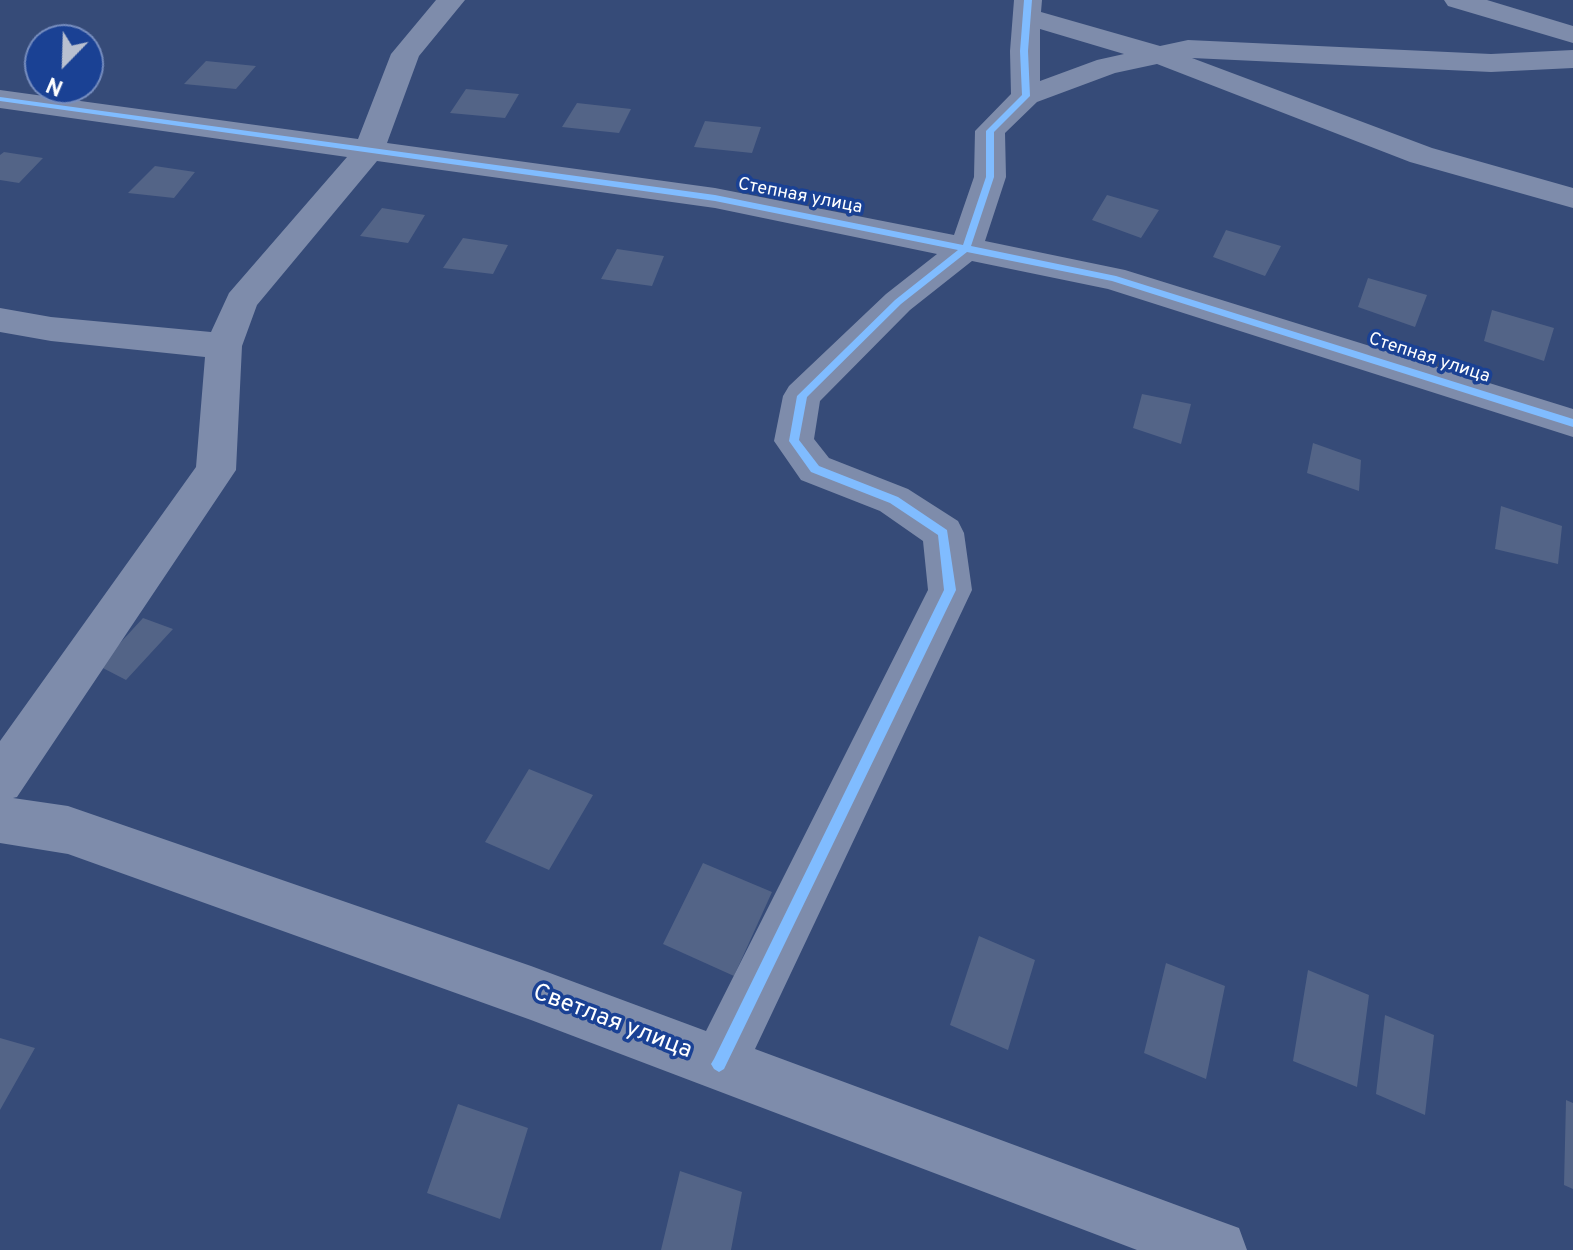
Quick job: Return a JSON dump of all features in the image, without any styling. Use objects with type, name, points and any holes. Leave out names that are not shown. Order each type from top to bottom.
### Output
[{"type":"street","points":[[0,781],[216,470],[224,346],[241,301],[369,150],[405,54],[451,0]]},
{"type":"street","points":[[1458,0],[1573,35]]},
{"type":"street","points":[[1026,96],[1028,8],[1421,155],[1573,198]]},
{"type":"street","points":[[719,1064],[950,590],[943,533],[894,500],[815,469],[794,441],[802,396],[898,302],[966,248],[990,177],[990,131],[1026,96],[1107,66],[1188,49],[1491,63],[1573,59]]},
{"type":"street","name":"Степная улица","points":[[0,99],[715,198],[1113,278],[1573,423]]},
{"type":"street","points":[[0,320],[51,329],[224,346]]},
{"type":"street","name":"Светлая улица","points":[[0,820],[68,830],[531,993],[1217,1250]]},
{"type":"building","points":[[206,61],[256,66],[236,89],[184,84]]},
{"type":"building","points":[[466,89],[519,94],[505,118],[450,113]]},
{"type":"building","points":[[577,103],[631,109],[619,133],[562,127]]},
{"type":"building","points":[[705,121],[761,127],[752,153],[694,147]]},
{"type":"building","points":[[4,152],[43,158],[19,183],[0,180],[0,155]]},
{"type":"building","points":[[155,166],[195,172],[174,198],[128,193]]},
{"type":"building","points":[[1107,195],[1159,210],[1141,238],[1092,220]]},
{"type":"building","points":[[382,208],[425,215],[408,243],[360,236]]},
{"type":"building","points":[[1226,230],[1281,246],[1265,276],[1213,257]]},
{"type":"building","points":[[463,238],[508,245],[493,274],[443,268]]},
{"type":"building","points":[[617,249],[664,256],[652,286],[601,279]]},
{"type":"building","points":[[1368,278],[1427,295],[1415,327],[1358,307]]},
{"type":"building","points":[[1492,310],[1554,328],[1544,361],[1484,341]]},
{"type":"building","points":[[1142,394],[1191,404],[1181,444],[1133,428]]},
{"type":"building","points":[[1313,443],[1361,460],[1359,491],[1307,473]]},
{"type":"building","points":[[1501,506],[1562,526],[1558,564],[1495,549]]},
{"type":"building","points":[[143,618],[173,629],[126,680],[99,666]]},
{"type":"building","points":[[529,769],[593,795],[549,870],[485,842]]},
{"type":"building","points":[[703,863],[772,892],[734,976],[663,944]]},
{"type":"building","points":[[979,936],[1035,960],[1008,1050],[950,1025]]},
{"type":"building","points":[[1166,963],[1225,986],[1206,1079],[1144,1053]]},
{"type":"building","points":[[1308,970],[1369,995],[1357,1087],[1293,1061]]},
{"type":"building","points":[[1385,1015],[1434,1035],[1425,1115],[1376,1094]]},
{"type":"building","points":[[0,1038],[35,1048],[0,1110]]},
{"type":"building","points":[[1566,1100],[1573,1103],[1573,1189],[1564,1185]]},
{"type":"building","points":[[458,1104],[528,1128],[500,1219],[427,1193]]},
{"type":"building","points":[[680,1171],[742,1192],[731,1250],[661,1250]]},
{"type":"cycle path","points":[[719,1064],[950,590],[943,533],[894,500],[815,469],[794,441],[802,396],[898,302],[966,248],[990,177],[990,131],[1026,96],[1024,51],[1028,0]]},
{"type":"cycle path","points":[[0,99],[715,198],[1113,278],[1573,423]]}]
